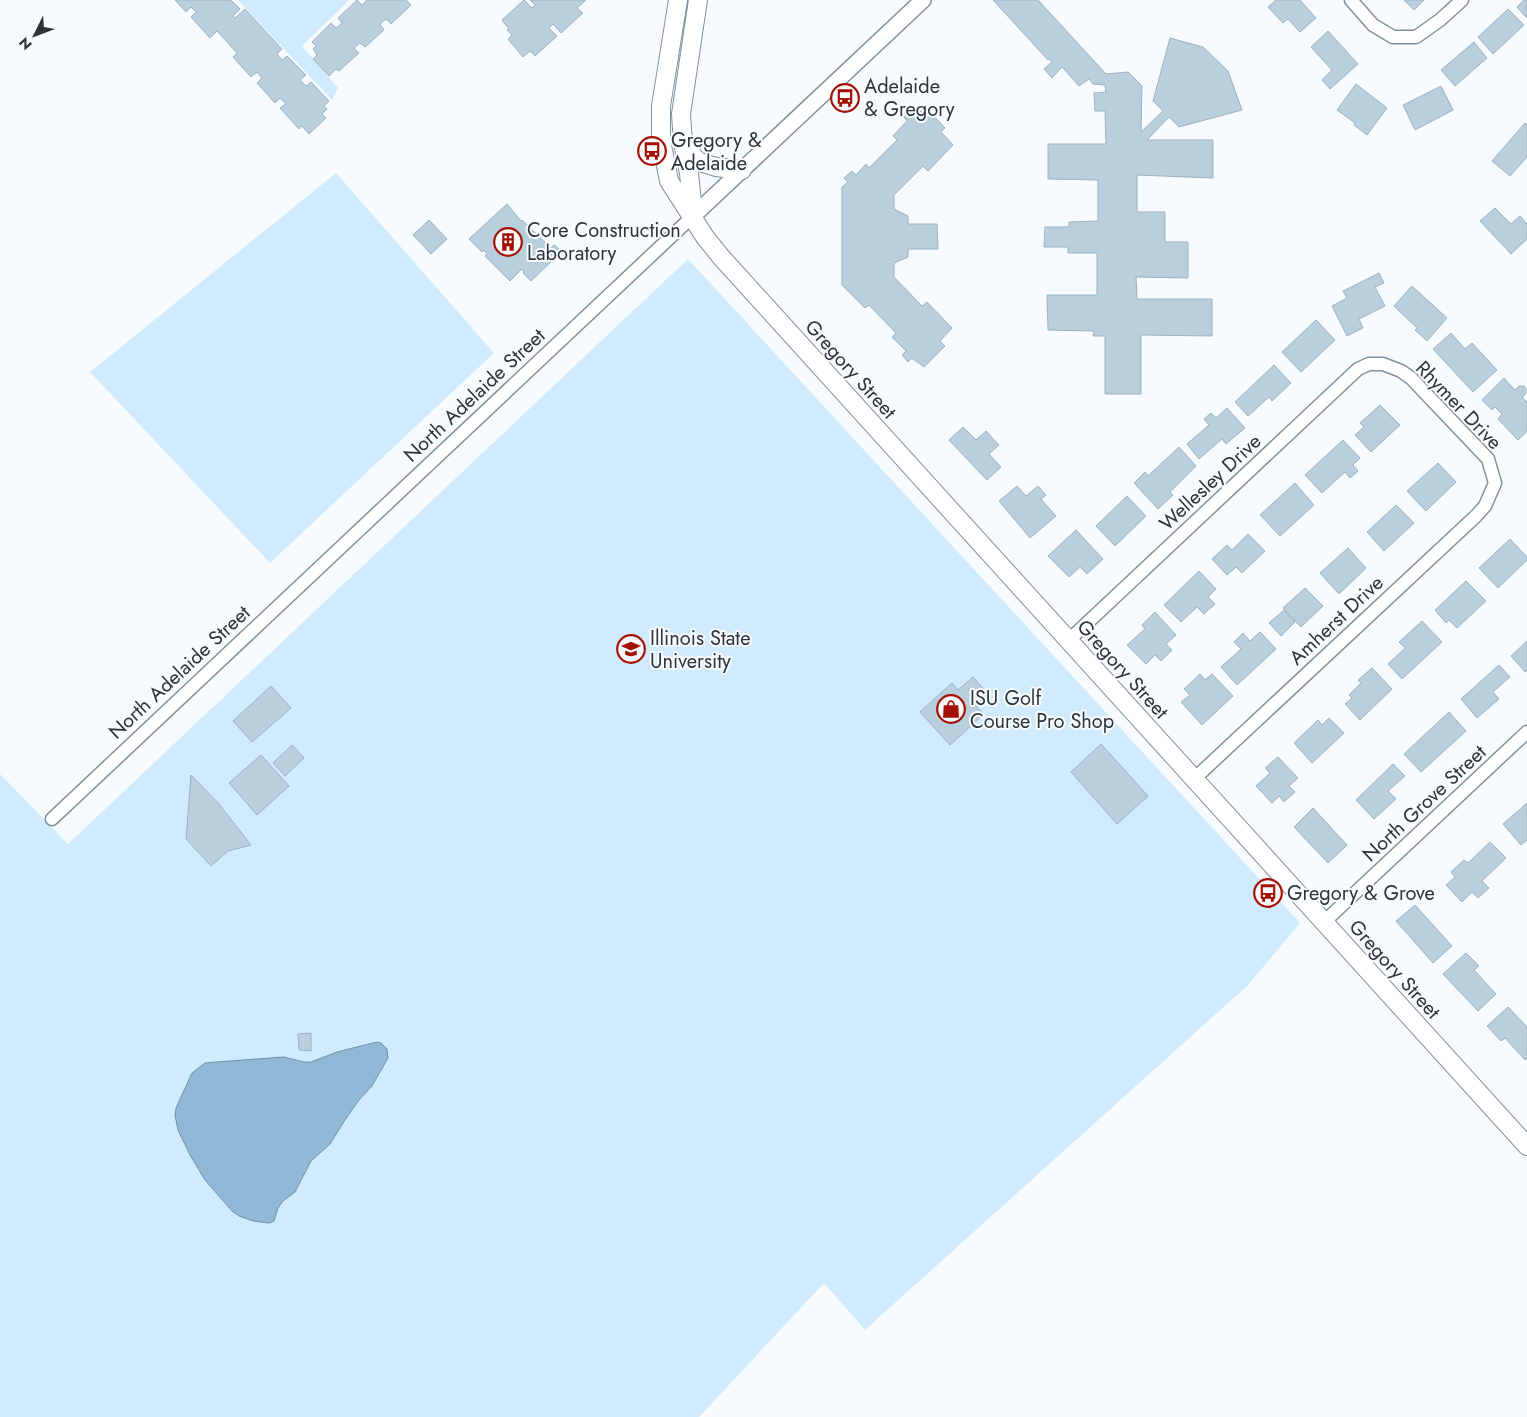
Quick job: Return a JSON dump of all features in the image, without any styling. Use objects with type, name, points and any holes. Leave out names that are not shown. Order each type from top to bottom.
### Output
[{"type":"main road","name":"Gregory Street","points":[[678,0],[661,106],[661,140],[669,181],[705,237],[721,257],[1527,1146]]},
{"type":"main road","name":"Gregory Street","points":[[693,216],[689,173],[682,141],[681,114],[698,0]]},
{"type":"main road","points":[[682,141],[697,160],[716,167],[742,170]]},
{"type":"street","name":"North Adelaide Street","points":[[52,819],[924,0]]},
{"type":"street","points":[[1351,0],[1373,25],[1393,37],[1416,37],[1440,20],[1462,0]]},
{"type":"street","name":"Wellesley Drive","points":[[1069,640],[1358,369],[1369,364],[1383,364]]},
{"type":"street","name":"Rhymer Drive","points":[[1383,364],[1394,367],[1411,378],[1488,459],[1495,483]]},
{"type":"street","name":"Amherst Drive","points":[[1194,779],[1476,516],[1485,506],[1495,483]]},
{"type":"street","name":"North Grove Street","points":[[1324,922],[1527,732]]},
{"type":"shaded area","points":[[238,0],[349,0],[302,46],[338,88],[332,100]]},
{"type":"shaded area","points":[[336,173],[494,353],[270,563],[90,372]]},
{"type":"shaded area","name":"Illinois State University","points":[[688,259],[1300,923],[1248,985],[865,1330],[824,1283],[699,1417],[0,1417],[0,774],[68,844]]},
{"type":"shaded area","points":[[377,1042],[387,1049],[388,1058],[372,1086],[359,1100],[330,1144],[311,1161],[295,1192],[283,1201],[278,1208],[274,1221],[269,1223],[253,1221],[239,1216],[232,1211],[205,1180],[178,1130],[175,1115],[176,1108],[192,1073],[205,1063],[284,1057],[311,1062],[337,1052]]},
{"type":"building","points":[[175,0],[231,0],[240,9],[233,16],[235,18],[245,9],[282,49],[277,54],[282,60],[287,56],[306,75],[300,80],[306,86],[311,82],[329,101],[324,106],[327,109],[322,114],[326,118],[309,134],[302,126],[299,129],[280,108],[286,104],[280,98],[275,103],[257,83],[262,78],[257,72],[251,77],[233,57],[237,53],[217,31],[210,38],[191,17],[196,12],[191,7],[186,12]]},
{"type":"building","points":[[357,0],[362,5],[367,0],[406,0],[411,5],[391,24],[386,19],[380,24],[384,30],[365,47],[360,43],[354,48],[359,53],[339,71],[336,69],[329,76],[313,59],[317,55],[313,49],[316,46],[312,42],[331,23],[336,28],[342,23],[338,18]]},
{"type":"building","points":[[524,0],[532,8],[535,5],[530,0],[586,0],[577,8],[583,13],[561,33],[553,24],[549,28],[557,36],[535,56],[530,51],[523,57],[508,39],[512,35],[502,20]]},
{"type":"building","points":[[993,0],[1038,0],[1106,74],[1128,72],[1142,86],[1141,132],[1163,111],[1153,101],[1170,38],[1203,47],[1228,71],[1242,110],[1179,127],[1169,117],[1147,140],[1213,140],[1213,178],[1137,175],[1137,212],[1165,212],[1165,242],[1188,242],[1188,278],[1136,277],[1137,299],[1212,299],[1212,336],[1141,335],[1141,394],[1105,394],[1105,336],[1093,336],[1094,331],[1048,330],[1047,295],[1097,295],[1097,253],[1068,253],[1068,247],[1044,247],[1045,227],[1069,227],[1069,222],[1098,221],[1098,180],[1048,179],[1048,144],[1106,144],[1105,111],[1095,111],[1094,93],[1106,92],[1105,85],[1093,84],[1089,79],[1079,86],[1062,67],[1052,78],[1044,69],[1052,62],[1050,59],[1048,60]]},
{"type":"building","points":[[1276,0],[1300,0],[1316,18],[1300,32],[1288,19],[1283,23],[1268,7]]},
{"type":"building","points":[[1404,0],[1424,0],[1414,10]]},
{"type":"building","points":[[1524,0],[1527,0],[1527,18],[1517,7]]},
{"type":"building","points":[[1508,9],[1524,25],[1493,54],[1478,37]]},
{"type":"building","points":[[1328,31],[1358,64],[1330,89],[1322,80],[1332,70],[1311,47]]},
{"type":"building","points":[[1474,42],[1487,58],[1455,86],[1441,70]]},
{"type":"building","points":[[1356,84],[1387,108],[1367,135],[1354,125],[1355,123],[1337,110]]},
{"type":"building","points":[[1441,86],[1453,110],[1415,130],[1403,105]]},
{"type":"building","points":[[925,106],[945,128],[941,132],[953,145],[928,171],[923,166],[894,195],[894,209],[908,216],[908,224],[937,224],[938,249],[908,249],[908,257],[894,263],[894,277],[922,306],[927,302],[952,328],[940,341],[945,346],[924,367],[912,358],[908,362],[902,355],[906,351],[892,337],[896,333],[869,305],[865,308],[842,285],[842,187],[848,182],[844,178],[852,171],[856,175],[866,164],[869,168],[897,140],[893,136],[907,121],[904,117],[910,111],[913,115],[918,110],[920,112]]},
{"type":"building","points":[[1525,123],[1527,125],[1527,157],[1510,176],[1492,161]]},
{"type":"building","name":"Core Construction Laboratory","points":[[507,204],[521,221],[548,245],[546,247],[549,250],[554,245],[559,249],[553,255],[555,258],[531,281],[523,273],[522,269],[510,281],[485,256],[487,254],[484,250],[482,252],[469,239]]},
{"type":"building","points":[[1495,208],[1511,224],[1520,216],[1527,224],[1527,239],[1511,254],[1480,221]]},
{"type":"building","points":[[429,220],[447,239],[431,254],[413,235]]},
{"type":"building","points":[[1379,273],[1384,283],[1375,287],[1385,306],[1359,319],[1363,328],[1347,336],[1332,306],[1347,298],[1343,291]]},
{"type":"building","points":[[1412,286],[1447,318],[1427,341],[1415,330],[1417,328],[1394,306]]},
{"type":"building","points":[[1316,320],[1335,340],[1301,372],[1282,352]]},
{"type":"building","points":[[1451,333],[1465,349],[1472,343],[1497,370],[1473,392],[1433,349]]},
{"type":"building","points":[[1274,365],[1291,383],[1272,401],[1269,397],[1248,416],[1235,402]]},
{"type":"building","points":[[1504,378],[1515,390],[1519,386],[1524,386],[1526,389],[1525,395],[1522,397],[1527,402],[1527,431],[1518,440],[1498,419],[1502,414],[1495,407],[1492,410],[1482,400]]},
{"type":"building","points":[[1380,405],[1400,425],[1371,452],[1355,435],[1364,427],[1360,423]]},
{"type":"building","points":[[1227,408],[1245,428],[1226,444],[1222,439],[1199,459],[1187,444],[1209,425],[1204,419],[1211,413],[1216,418]]},
{"type":"building","points":[[963,427],[976,440],[986,431],[999,445],[989,454],[1001,467],[987,480],[949,440]]},
{"type":"building","points":[[1343,440],[1360,458],[1353,465],[1358,471],[1350,478],[1345,472],[1322,493],[1305,475]]},
{"type":"building","points":[[1179,447],[1196,466],[1170,492],[1173,495],[1158,509],[1134,483],[1145,472],[1148,476]]},
{"type":"building","points":[[1438,463],[1456,482],[1426,511],[1407,491]]},
{"type":"building","points":[[1295,483],[1314,505],[1280,536],[1260,515]]},
{"type":"building","points":[[1017,486],[1026,496],[1038,486],[1046,495],[1041,499],[1056,516],[1030,538],[999,501]]},
{"type":"building","points":[[1127,496],[1146,516],[1115,546],[1096,526]]},
{"type":"building","points":[[1396,505],[1414,523],[1384,551],[1367,532]]},
{"type":"building","points":[[1076,530],[1103,559],[1087,574],[1080,567],[1069,577],[1048,556]]},
{"type":"building","points":[[1248,534],[1265,551],[1242,573],[1236,567],[1227,575],[1212,559],[1227,545],[1232,550]]},
{"type":"building","points":[[1510,539],[1527,557],[1527,560],[1498,588],[1479,568]]},
{"type":"building","points":[[1348,548],[1366,568],[1339,594],[1320,573]]},
{"type":"building","points":[[1199,571],[1216,589],[1208,597],[1215,604],[1204,614],[1197,607],[1181,622],[1164,605]]},
{"type":"building","points":[[1466,581],[1486,601],[1457,628],[1449,620],[1446,623],[1435,610]]},
{"type":"building","points":[[1305,588],[1323,606],[1301,627],[1283,608]]},
{"type":"building","points":[[1284,610],[1295,622],[1281,636],[1269,623]]},
{"type":"building","points":[[1155,612],[1176,635],[1166,644],[1172,650],[1161,661],[1155,655],[1146,664],[1127,645],[1145,629],[1142,625]]},
{"type":"building","points":[[1422,621],[1442,642],[1402,679],[1388,664],[1405,648],[1399,642]]},
{"type":"building","points":[[1260,632],[1276,649],[1237,685],[1221,667],[1241,649],[1234,642],[1243,633],[1250,641]]},
{"type":"building","points":[[1527,641],[1527,670],[1525,672],[1511,656]]},
{"type":"building","points":[[1499,665],[1510,677],[1493,692],[1499,699],[1477,718],[1461,699]]},
{"type":"building","points":[[1372,668],[1392,689],[1360,720],[1345,704],[1352,698],[1349,695],[1361,683],[1358,680]]},
{"type":"building","points":[[1200,674],[1205,680],[1212,674],[1233,696],[1202,725],[1181,702],[1190,695],[1184,689]]},
{"type":"building","name":"ISU Golf Course Pro Shop","points":[[973,677],[988,694],[976,706],[984,714],[950,745],[920,712],[952,683],[958,690]]},
{"type":"building","points":[[271,686],[291,708],[252,742],[233,721]]},
{"type":"building","points":[[1449,712],[1466,731],[1421,772],[1404,754]]},
{"type":"building","points":[[1329,718],[1344,733],[1312,763],[1294,743],[1318,720],[1322,725]]},
{"type":"building","points":[[1101,744],[1148,796],[1117,824],[1071,772]]},
{"type":"building","points":[[292,745],[304,758],[285,776],[273,763]]},
{"type":"building","points":[[261,755],[289,786],[257,815],[229,783]]},
{"type":"building","points":[[1278,757],[1298,778],[1289,786],[1295,792],[1284,802],[1279,796],[1272,803],[1256,786],[1270,773],[1265,768]]},
{"type":"building","points":[[1393,764],[1405,776],[1388,791],[1396,799],[1374,819],[1356,800]]},
{"type":"building","points":[[191,775],[219,804],[251,845],[228,851],[211,866],[186,839]]},
{"type":"building","points":[[1527,803],[1527,840],[1521,845],[1503,824]]},
{"type":"building","points":[[1313,808],[1347,845],[1328,863],[1294,827]]},
{"type":"building","points":[[1490,842],[1506,858],[1482,881],[1489,888],[1478,898],[1472,892],[1462,902],[1446,885],[1455,877],[1451,872],[1464,860],[1468,863]]},
{"type":"building","points":[[1415,905],[1452,946],[1433,963],[1396,921]]},
{"type":"building","points":[[1466,953],[1479,966],[1474,970],[1496,994],[1478,1011],[1443,974]]},
{"type":"building","points":[[1508,1007],[1527,1027],[1527,1058],[1525,1060],[1505,1038],[1501,1041],[1487,1026]]},
{"type":"building","points":[[311,1033],[311,1051],[299,1050],[298,1034]]},
{"type":"place","name":"Adelaide & Gregory","points":[[845,98]]},
{"type":"place","name":"Gregory & Adelaide","points":[[652,151]]},
{"type":"place","name":"Core Construction Laboratory","points":[[508,242]]},
{"type":"place","name":"Illinois State University","points":[[631,649]]},
{"type":"place","name":"ISU Golf Course Pro Shop","points":[[951,709]]},
{"type":"place","name":"Gregory & Grove","points":[[1268,893]]}]
